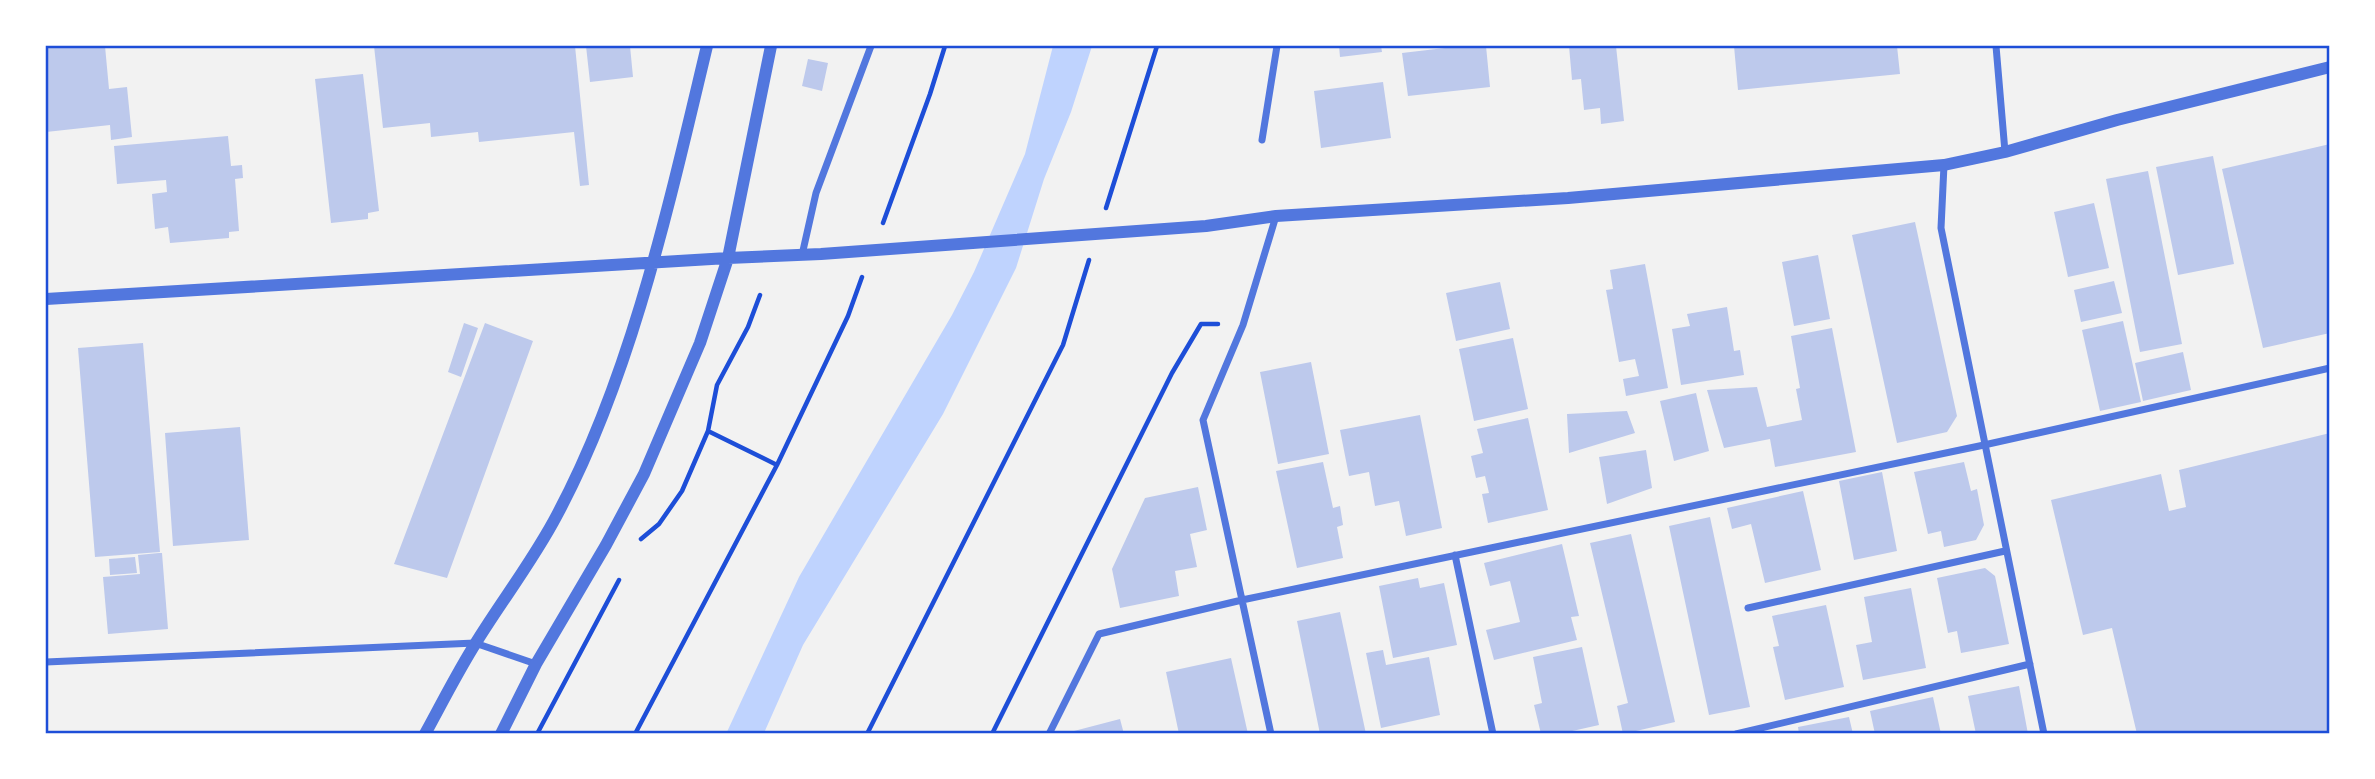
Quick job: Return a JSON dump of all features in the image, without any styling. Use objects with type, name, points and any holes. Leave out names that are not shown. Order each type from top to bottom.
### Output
[{"type":"street","points":[[425,733],[475,643],[557,516],[616,378],[652,263],[707,46]]},
{"type":"street","points":[[500,733],[536,663],[606,545],[643,474],[700,343],[729,258],[771,46]]},
{"type":"street","points":[[802,255],[816,193],[871,46]]},
{"type":"street","points":[[1262,140],[1277,46]]},
{"type":"street","points":[[1996,46],[2005,152]]},
{"type":"street","points":[[46,299],[821,254],[1206,226],[1276,216],[1568,198],[1944,165],[2005,152],[2117,120],[2329,68]]},
{"type":"street","points":[[1944,165],[1941,228],[2044,733]]},
{"type":"street","points":[[1271,733],[1203,420],[1243,325],[1276,216]]},
{"type":"street","points":[[1049,733],[1098,634],[1242,600],[1984,445],[2329,368]]},
{"type":"street","points":[[1748,608],[2006,551]]},
{"type":"street","points":[[1455,555],[1493,733]]},
{"type":"street","points":[[46,662],[475,643],[536,663]]},
{"type":"street","points":[[1736,733],[2030,664]]},
{"type":"path","points":[[879,232],[945,46]]},
{"type":"path","points":[[1104,215],[1157,46]]},
{"type":"path","points":[[867,733],[1063,345],[1091,254]]},
{"type":"path","points":[[635,733],[777,465],[848,316],[866,268]]},
{"type":"path","points":[[639,540],[659,524],[682,491],[708,431],[717,385],[748,327],[760,295]]},
{"type":"path","points":[[992,733],[1172,373],[1201,324],[1243,325]]},
{"type":"path","points":[[708,431],[777,465]]},
{"type":"path","points":[[537,733],[623,573]]},
{"type":"water","points":[[1053,46],[1092,46],[1071,112],[1044,179],[1016,268],[943,414],[803,645],[764,733],[726,734],[799,577],[952,315],[974,272],[1025,154]]},
{"type":"building","points":[[46,46],[105,46],[109,89],[127,87],[132,137],[111,140],[110,125],[46,132]]},
{"type":"building","points":[[374,46],[575,46],[589,185],[580,186],[574,132],[479,142],[478,132],[431,137],[430,123],[383,128]]},
{"type":"building","points":[[586,46],[630,46],[633,77],[590,82]]},
{"type":"building","points":[[1339,46],[1381,46],[1382,52],[1340,57]]},
{"type":"building","points":[[1486,46],[1490,87],[1408,96],[1402,53]]},
{"type":"building","points":[[1569,46],[1616,46],[1624,121],[1601,124],[1600,108],[1584,110],[1581,79],[1572,80]]},
{"type":"building","points":[[1734,46],[1897,46],[1900,74],[1738,90]]},
{"type":"building","points":[[808,59],[828,63],[822,91],[802,86]]},
{"type":"building","points":[[363,74],[379,211],[368,213],[368,219],[331,223],[315,79]]},
{"type":"building","points":[[1383,82],[1391,138],[1321,148],[1314,91]]},
{"type":"building","points":[[228,136],[231,166],[242,165],[243,178],[235,179],[239,231],[229,232],[229,238],[170,243],[168,227],[155,229],[152,194],[167,192],[166,180],[117,184],[114,146]]},
{"type":"building","points":[[2330,144],[2330,333],[2263,348],[2222,169]]},
{"type":"building","points":[[2213,156],[2234,264],[2178,275],[2156,167]]},
{"type":"building","points":[[2148,171],[2182,344],[2140,352],[2106,179]]},
{"type":"building","points":[[2094,203],[2109,268],[2068,277],[2054,212]]},
{"type":"building","points":[[1915,222],[1957,416],[1947,432],[1897,443],[1852,235]]},
{"type":"building","points":[[1818,255],[1830,319],[1794,326],[1782,262]]},
{"type":"building","points":[[1645,264],[1668,388],[1626,396],[1623,379],[1639,376],[1635,359],[1619,362],[1606,290],[1613,289],[1610,270]]},
{"type":"building","points":[[2114,281],[2122,313],[2081,322],[2074,290]]},
{"type":"building","points":[[1500,282],[1510,329],[1456,341],[1446,293]]},
{"type":"building","points":[[1727,307],[1734,351],[1740,350],[1744,375],[1681,385],[1672,329],[1690,326],[1687,314]]},
{"type":"building","points":[[2123,321],[2141,402],[2100,411],[2082,330]]},
{"type":"building","points":[[464,323],[478,328],[461,377],[448,372]]},
{"type":"building","points":[[485,323],[533,341],[447,578],[394,564]]},
{"type":"building","points":[[1832,328],[1856,452],[1775,467],[1770,439],[1724,448],[1707,390],[1757,387],[1767,427],[1802,420],[1796,389],[1800,388],[1791,336]]},
{"type":"building","points":[[1513,338],[1528,409],[1474,421],[1459,349]]},
{"type":"building","points":[[143,343],[160,552],[95,557],[78,348]]},
{"type":"building","points":[[2183,352],[2191,390],[2143,401],[2135,363]]},
{"type":"building","points":[[1311,362],[1329,454],[1278,464],[1260,372]]},
{"type":"building","points":[[1696,393],[1709,451],[1674,461],[1660,401]]},
{"type":"building","points":[[1627,411],[1635,433],[1569,453],[1567,414]]},
{"type":"building","points":[[1420,415],[1442,528],[1406,536],[1399,501],[1375,506],[1369,472],[1349,476],[1340,430]]},
{"type":"building","points":[[1528,418],[1548,510],[1488,523],[1482,494],[1489,493],[1485,476],[1476,478],[1471,456],[1483,453],[1477,429]]},
{"type":"building","points":[[240,427],[249,540],[173,546],[165,433]]},
{"type":"building","points":[[2330,433],[2330,734],[2137,734],[2112,628],[2083,635],[2051,500],[2161,474],[2169,511],[2186,507],[2179,470]]},
{"type":"building","points":[[1646,450],[1652,488],[1607,504],[1599,457]]},
{"type":"building","points":[[1323,462],[1333,508],[1340,506],[1343,525],[1337,527],[1343,558],[1297,568],[1276,471]]},
{"type":"building","points":[[1964,462],[1971,491],[1977,489],[1984,525],[1976,540],[1944,547],[1941,531],[1928,534],[1914,472]]},
{"type":"building","points":[[1882,472],[1897,551],[1854,560],[1839,481]]},
{"type":"building","points":[[1198,487],[1207,530],[1190,534],[1197,567],[1175,571],[1179,596],[1120,608],[1112,569],[1145,498]]},
{"type":"building","points":[[1803,491],[1821,570],[1765,583],[1751,524],[1732,529],[1727,508]]},
{"type":"building","points":[[1710,517],[1750,707],[1709,715],[1669,526]]},
{"type":"building","points":[[1631,534],[1675,722],[1623,734],[1617,706],[1628,703],[1590,543]]},
{"type":"building","points":[[1562,544],[1579,616],[1571,617],[1577,640],[1494,660],[1486,630],[1520,622],[1510,581],[1490,586],[1484,563]]},
{"type":"building","points":[[162,553],[168,629],[108,634],[103,577],[140,574],[138,555]]},
{"type":"building","points":[[135,557],[137,573],[110,575],[109,559]]},
{"type":"building","points":[[1985,568],[1995,576],[2009,644],[1961,653],[1957,631],[1948,633],[1937,578]]},
{"type":"building","points":[[1418,578],[1420,588],[1444,583],[1457,645],[1393,658],[1379,586]]},
{"type":"building","points":[[1911,588],[1926,668],[1863,680],[1856,645],[1872,642],[1864,597]]},
{"type":"building","points":[[1826,605],[1844,687],[1785,700],[1773,647],[1779,646],[1772,616]]},
{"type":"building","points":[[1340,612],[1366,734],[1320,734],[1297,621]]},
{"type":"building","points":[[1582,647],[1599,725],[1559,734],[1541,734],[1534,705],[1542,703],[1533,657]]},
{"type":"building","points":[[1383,650],[1386,665],[1429,657],[1440,715],[1381,728],[1366,653]]},
{"type":"building","points":[[1231,658],[1248,734],[1179,734],[1166,672]]},
{"type":"building","points":[[2019,686],[2028,734],[1976,734],[1968,696]]},
{"type":"building","points":[[1933,697],[1941,734],[1875,734],[1870,711]]},
{"type":"building","points":[[1849,717],[1853,734],[1799,734],[1798,727]]},
{"type":"building","points":[[1120,719],[1124,734],[1075,734],[1074,731]]}]
